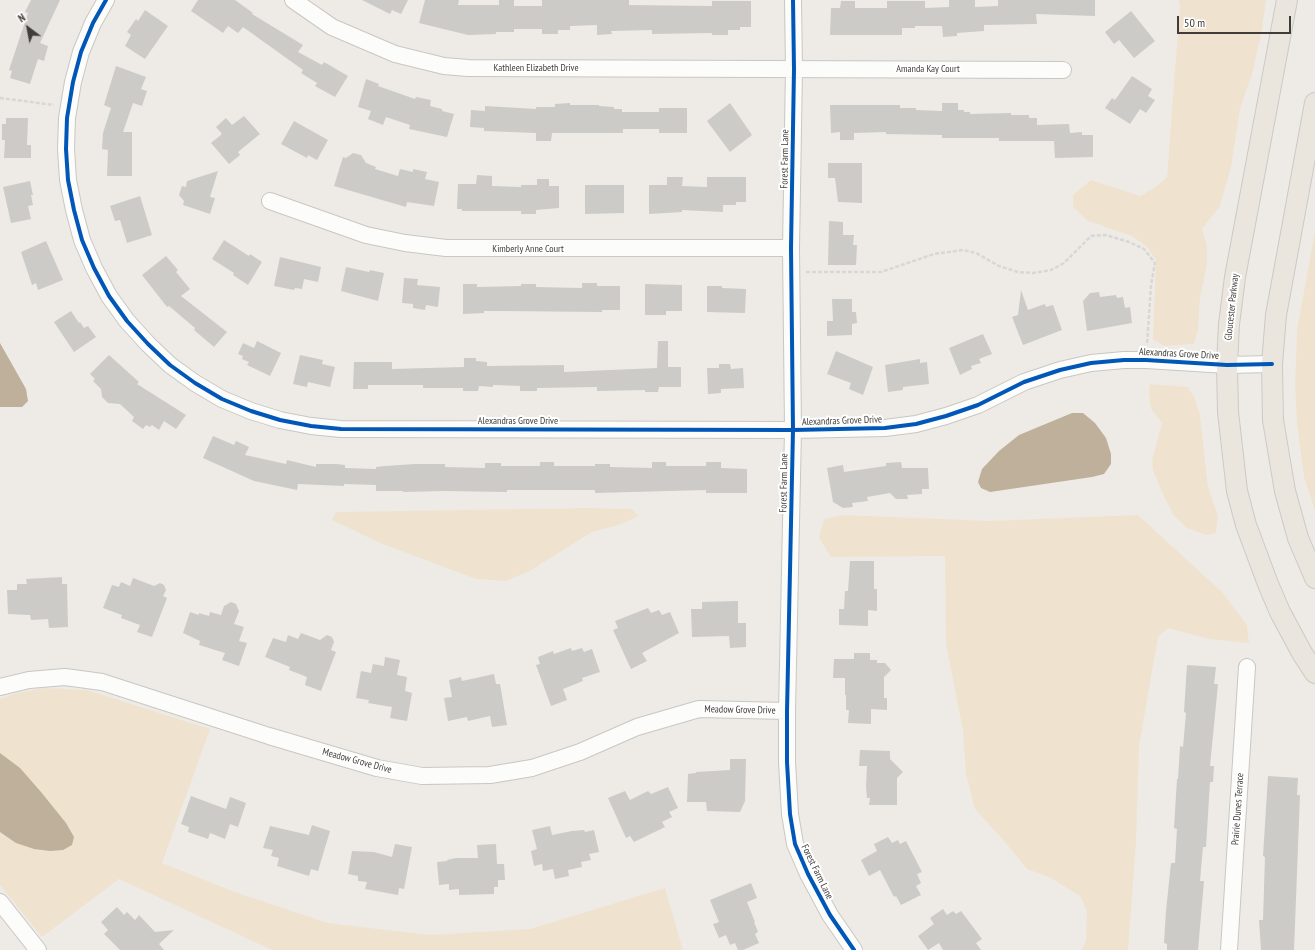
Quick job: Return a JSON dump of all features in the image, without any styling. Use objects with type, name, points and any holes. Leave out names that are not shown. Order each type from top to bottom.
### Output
[{"type":"main road","name":"Gloucester Parkway","points":[[1287,0],[1235,277],[1229,324],[1227,365],[1228,412],[1234,468],[1246,525],[1280,612],[1302,653],[1315,673]]},
{"type":"main road","points":[[1315,103],[1276,315],[1272,364],[1273,420],[1285,491],[1298,538],[1315,578]]},
{"type":"street","name":"Alexandras Grove Drive","points":[[106,0],[93,23],[81,52],[73,82],[69,107],[66,149],[68,180],[80,233],[94,268],[109,296],[127,321],[148,344],[177,370],[222,399],[251,411],[280,420],[310,426],[341,429],[793,430],[885,428],[916,424],[946,416],[978,405],[1024,382],[1060,370],[1091,363],[1146,360],[1227,365],[1272,364]]},
{"type":"street","name":"Kathleen Elizabeth Drive","points":[[293,0],[332,27],[396,54],[444,66],[468,68],[794,69]]},
{"type":"street","name":"Forest Farm Lane","points":[[793,0],[793,430],[787,711],[787,762],[790,814],[795,844],[808,874],[830,915],[854,950]]},
{"type":"street","name":"Amanda Kay Court","points":[[794,69],[1063,70]]},
{"type":"street","name":"Kimberly Anne Court","points":[[270,201],[366,235],[405,243],[446,248],[792,248]]},
{"type":"street","name":"Prairie Dunes Terrace","points":[[1229,950],[1247,667]]},
{"type":"street","name":"Meadow Grove Drive","points":[[0,687],[29,680],[65,676],[102,682],[269,736],[377,768],[422,776],[490,775],[532,768],[580,752],[637,727],[699,709],[787,711]]},
{"type":"street","points":[[0,902],[38,950]]},
{"type":"path","points":[[0,98],[69,107]]},
{"type":"path","points":[[792,272],[881,272],[934,254],[963,250],[976,253],[999,266],[1018,272],[1034,273],[1050,270],[1064,263],[1091,236],[1106,235],[1144,249],[1155,263],[1151,285],[1146,360]]},
{"type":"shaded area","points":[[1178,0],[1266,0],[1262,30],[1252,74],[1240,109],[1231,167],[1220,206],[1202,229],[1207,246],[1207,264],[1200,298],[1198,329],[1194,344],[1164,346],[1153,339],[1156,260],[1147,247],[1132,236],[1088,221],[1073,207],[1073,195],[1091,180],[1140,196],[1157,186],[1167,177],[1180,4]]},
{"type":"shaded area","points":[[1315,231],[1315,511],[1304,477],[1297,423],[1295,385],[1297,330]]},
{"type":"shaded area","points":[[0,343],[26,389],[28,401],[22,407],[0,407]]},
{"type":"shaded area","points":[[1150,384],[1188,387],[1195,399],[1200,415],[1208,487],[1218,516],[1216,533],[1206,535],[1187,528],[1174,516],[1164,497],[1153,470],[1152,460],[1162,423],[1151,409],[1149,393]]},
{"type":"shaded area","points":[[1072,413],[1083,413],[1095,423],[1106,438],[1111,454],[1111,464],[1104,474],[990,492],[981,488],[978,482],[982,469],[999,451],[1019,435]]},
{"type":"shaded area","points":[[588,508],[631,509],[639,516],[619,525],[592,532],[528,572],[505,581],[476,579],[380,543],[332,520],[336,512]]},
{"type":"shaded area","points":[[843,515],[989,521],[1138,515],[1222,592],[1247,625],[1249,643],[1209,639],[1168,628],[1158,637],[1139,746],[1136,842],[1128,950],[1081,950],[1086,941],[1087,911],[1080,896],[1051,878],[1027,869],[975,809],[966,774],[963,731],[946,644],[945,556],[831,557],[819,538],[824,519]]},
{"type":"shaded area","points":[[44,688],[87,690],[210,729],[162,863],[235,892],[328,923],[429,935],[530,929],[665,888],[683,950],[272,950],[119,879],[42,937],[0,885],[0,699],[17,693]]},
{"type":"shaded area","points":[[0,753],[20,768],[66,823],[74,837],[72,845],[63,850],[50,851],[34,849],[16,843],[0,832]]},
{"type":"building","points":[[31,0],[60,0],[40,43],[48,46],[44,61],[38,59],[30,84],[10,78],[12,71],[9,70],[28,13],[25,12]]},
{"type":"building","points":[[198,0],[235,0],[253,13],[252,14],[303,45],[298,52],[322,65],[324,62],[348,76],[335,97],[315,86],[317,83],[301,73],[303,70],[243,27],[238,33],[228,26],[223,33],[191,11]]},
{"type":"building","points":[[362,0],[408,0],[401,14],[392,10],[390,14]]},
{"type":"building","points":[[425,0],[459,0],[458,5],[499,5],[499,0],[514,0],[514,6],[542,6],[542,0],[629,0],[629,5],[712,6],[712,1],[751,1],[751,27],[740,27],[740,30],[728,30],[728,35],[712,35],[712,33],[652,34],[652,30],[611,31],[612,34],[597,35],[597,25],[570,26],[570,30],[558,30],[558,34],[542,34],[542,29],[514,29],[514,32],[468,35],[419,23]]},
{"type":"building","points":[[949,0],[975,0],[975,7],[998,6],[998,0],[1095,0],[1095,16],[1036,14],[1037,24],[984,25],[984,31],[957,33],[957,36],[943,37],[942,26],[915,26],[915,28],[902,28],[902,35],[830,35],[831,8],[840,8],[841,1],[855,1],[855,8],[887,8],[887,1],[925,1],[925,8],[949,7]]},
{"type":"building","points":[[145,10],[168,26],[145,59],[125,46],[131,35],[127,32],[136,19],[138,21]]},
{"type":"building","points":[[1131,11],[1155,41],[1134,58],[1119,40],[1114,44],[1105,32]]},
{"type":"building","points":[[116,66],[146,77],[141,89],[147,91],[142,106],[133,103],[123,132],[132,132],[132,176],[107,176],[108,150],[102,149],[103,133],[111,108],[104,105]]},
{"type":"building","points":[[1132,76],[1152,89],[1148,96],[1155,100],[1146,113],[1140,109],[1130,124],[1105,108],[1112,98],[1115,100]]},
{"type":"building","points":[[366,79],[379,84],[378,86],[415,99],[416,97],[431,100],[430,106],[454,114],[447,137],[409,129],[410,125],[386,117],[383,125],[368,119],[371,111],[358,107]]},
{"type":"building","points":[[570,103],[570,105],[599,105],[614,107],[614,109],[622,109],[622,112],[659,112],[659,108],[687,108],[687,133],[659,133],[659,129],[623,129],[623,133],[552,133],[551,141],[536,141],[536,133],[484,131],[484,128],[470,127],[471,110],[485,111],[485,106],[536,109],[536,107],[555,107],[555,104]]},
{"type":"building","points":[[730,103],[752,135],[730,152],[707,121]]},
{"type":"building","points":[[942,103],[958,103],[958,110],[970,112],[970,114],[1011,113],[1011,115],[1029,115],[1029,118],[1037,118],[1037,125],[1069,124],[1070,133],[1082,132],[1082,135],[1093,135],[1093,157],[1055,158],[1054,141],[999,141],[999,138],[942,138],[942,135],[886,134],[886,132],[854,133],[854,140],[840,140],[840,132],[831,133],[830,105],[900,105],[900,108],[942,111]]},
{"type":"building","points":[[244,116],[260,134],[238,152],[240,155],[229,164],[211,143],[222,134],[216,127],[226,118],[232,125]]},
{"type":"building","points":[[6,118],[28,118],[27,145],[31,145],[31,158],[4,158],[5,140],[2,140],[2,124],[6,124]]},
{"type":"building","points":[[294,121],[328,140],[317,160],[308,155],[307,158],[281,144]]},
{"type":"building","points":[[353,153],[361,155],[366,163],[376,167],[375,169],[398,176],[400,169],[413,172],[413,169],[427,172],[425,179],[439,182],[434,206],[407,202],[406,207],[334,186],[343,157],[346,158]]},
{"type":"building","points":[[828,163],[862,163],[862,203],[838,202],[835,178],[828,178]]},
{"type":"building","points":[[218,171],[210,197],[215,198],[210,214],[183,205],[184,201],[179,195],[182,186],[186,187],[187,181]]},
{"type":"building","points":[[477,175],[492,176],[492,186],[521,187],[521,185],[537,185],[537,179],[549,179],[549,186],[559,186],[559,208],[536,210],[536,214],[521,214],[521,211],[462,211],[462,209],[457,209],[458,184],[476,184]]},
{"type":"building","points":[[667,177],[683,177],[682,186],[707,187],[707,177],[746,177],[746,202],[736,202],[736,205],[723,205],[723,212],[682,210],[682,212],[649,214],[649,185],[667,185]]},
{"type":"building","points":[[30,181],[33,195],[31,195],[33,205],[28,206],[31,219],[11,223],[3,187]]},
{"type":"building","points":[[585,185],[624,185],[624,213],[585,214]]},
{"type":"building","points":[[140,196],[152,235],[127,243],[120,220],[115,221],[110,206]]},
{"type":"building","points":[[829,221],[843,222],[843,235],[854,235],[853,245],[857,245],[856,265],[828,265]]},
{"type":"building","points":[[224,240],[249,256],[250,254],[262,262],[248,285],[233,275],[234,273],[212,259]]},
{"type":"building","points":[[46,241],[63,280],[38,290],[36,283],[32,285],[21,252]]},
{"type":"building","points":[[166,256],[178,270],[176,272],[190,289],[181,296],[227,332],[214,347],[194,330],[195,328],[169,306],[167,307],[142,275]]},
{"type":"building","points":[[280,257],[321,267],[318,282],[304,279],[302,289],[295,288],[294,290],[274,286]]},
{"type":"building","points":[[346,267],[369,272],[370,270],[384,273],[378,301],[341,291]]},
{"type":"building","points":[[404,278],[418,279],[417,285],[440,287],[438,307],[426,305],[425,310],[413,308],[413,304],[402,303]]},
{"type":"building","points":[[582,283],[597,283],[597,286],[620,286],[620,310],[602,310],[602,312],[484,311],[484,313],[463,314],[463,284],[477,284],[477,287],[521,286],[521,284],[536,284],[536,287],[582,288]]},
{"type":"building","points":[[645,284],[682,285],[682,311],[666,311],[666,315],[645,315]]},
{"type":"building","points":[[707,286],[746,289],[745,313],[707,312]]},
{"type":"building","points":[[1021,290],[1028,310],[1045,304],[1046,307],[1053,305],[1062,330],[1023,345],[1012,317],[1018,315]]},
{"type":"building","points":[[1099,292],[1100,297],[1116,295],[1117,298],[1123,297],[1125,308],[1130,307],[1132,323],[1087,331],[1083,301],[1090,293]]},
{"type":"building","points":[[832,299],[852,299],[852,312],[856,312],[857,323],[852,324],[852,335],[827,336],[827,321],[833,321]]},
{"type":"building","points":[[71,311],[79,323],[80,322],[84,328],[88,326],[96,337],[74,352],[54,322]]},
{"type":"building","points":[[983,334],[992,354],[979,359],[981,363],[971,366],[972,369],[960,375],[949,348]]},
{"type":"building","points":[[257,341],[281,353],[270,376],[247,365],[249,362],[242,359],[243,356],[238,354],[243,343],[254,348]]},
{"type":"building","points":[[658,341],[668,341],[668,367],[681,367],[681,387],[659,387],[658,392],[645,392],[645,390],[597,391],[597,387],[537,388],[537,391],[520,391],[520,386],[493,385],[493,387],[479,386],[478,391],[463,391],[463,388],[423,388],[423,385],[368,385],[368,389],[353,389],[354,362],[392,362],[392,369],[464,367],[464,358],[476,358],[476,361],[487,362],[487,366],[564,365],[564,372],[657,368]]},
{"type":"building","points":[[836,351],[873,367],[863,395],[849,389],[851,383],[827,374]]},
{"type":"building","points":[[109,355],[139,382],[137,384],[186,415],[176,429],[164,421],[159,430],[152,425],[150,427],[146,425],[143,429],[132,421],[134,417],[120,404],[108,403],[102,397],[101,389],[93,381],[95,379],[90,374]]},
{"type":"building","points":[[300,355],[323,360],[322,364],[335,367],[330,387],[308,382],[307,387],[293,384]]},
{"type":"building","points":[[920,359],[920,363],[927,362],[929,384],[903,387],[903,390],[888,392],[885,365]]},
{"type":"building","points":[[719,364],[730,364],[731,369],[743,368],[744,388],[721,389],[721,393],[708,394],[707,368],[719,368]]},
{"type":"building","points":[[213,436],[234,445],[236,441],[249,447],[245,455],[286,464],[287,460],[316,467],[316,464],[336,464],[345,465],[345,468],[376,469],[376,467],[385,466],[445,464],[445,467],[485,468],[485,463],[501,463],[501,466],[540,466],[540,462],[554,462],[554,466],[595,466],[595,464],[610,464],[610,467],[652,468],[652,462],[666,462],[666,466],[706,466],[706,462],[721,462],[721,468],[747,469],[747,493],[706,493],[706,490],[595,493],[595,490],[403,492],[376,491],[376,485],[344,484],[344,486],[298,484],[297,490],[254,481],[203,458]]},
{"type":"building","points":[[901,462],[902,468],[928,468],[929,489],[922,489],[922,494],[907,495],[908,499],[896,499],[890,493],[867,497],[868,501],[852,503],[853,507],[843,508],[833,502],[827,468],[843,465],[844,472],[886,466],[886,463]]},
{"type":"building","points":[[850,561],[874,561],[874,589],[877,589],[877,611],[868,610],[868,626],[839,625],[839,609],[844,609],[845,591],[848,591]]},
{"type":"building","points":[[62,577],[62,584],[67,584],[68,627],[49,628],[48,619],[31,620],[30,615],[8,614],[7,590],[17,590],[17,584],[27,584],[26,579]]},
{"type":"building","points":[[133,578],[154,586],[160,583],[164,585],[166,590],[163,596],[167,598],[152,637],[137,632],[140,625],[121,618],[122,615],[103,608],[112,585],[119,587],[121,582],[130,586]]},
{"type":"building","points":[[738,601],[738,623],[746,623],[746,647],[730,648],[729,636],[692,637],[691,609],[702,609],[702,602]]},
{"type":"building","points":[[231,602],[236,604],[239,611],[234,624],[244,627],[239,641],[247,643],[239,666],[222,660],[225,653],[199,645],[200,641],[183,633],[190,612],[209,616],[210,612],[221,615],[224,606]]},
{"type":"building","points":[[648,608],[651,613],[659,610],[662,615],[670,612],[679,633],[642,653],[647,661],[631,669],[613,630],[618,628],[615,621]]},
{"type":"building","points":[[301,633],[320,640],[327,635],[332,637],[334,642],[331,650],[336,652],[321,691],[305,685],[307,677],[289,670],[290,667],[265,657],[273,638],[286,642],[288,635],[298,639]]},
{"type":"building","points":[[571,648],[572,651],[582,648],[584,652],[592,649],[600,672],[582,678],[583,681],[563,689],[567,700],[551,706],[536,665],[540,664],[538,657],[553,651],[554,654]]},
{"type":"building","points":[[854,653],[870,653],[870,660],[877,660],[877,663],[885,663],[891,670],[884,677],[884,698],[887,698],[887,710],[871,709],[871,724],[848,723],[849,710],[846,710],[845,678],[833,678],[834,659],[854,659]]},
{"type":"building","points":[[385,657],[400,660],[397,675],[407,677],[405,691],[412,693],[407,721],[390,718],[392,707],[368,703],[369,700],[356,698],[361,671],[371,673],[373,664],[384,666]]},
{"type":"building","points":[[1187,665],[1216,667],[1214,684],[1218,684],[1210,766],[1214,766],[1213,782],[1210,782],[1206,847],[1203,847],[1200,881],[1204,881],[1198,950],[1167,950],[1167,944],[1164,943],[1166,911],[1171,863],[1175,863],[1177,829],[1174,828],[1180,746],[1183,747],[1186,713],[1184,712]]},
{"type":"building","points":[[494,674],[496,684],[500,684],[507,725],[492,727],[490,716],[468,721],[467,717],[448,721],[444,698],[452,697],[449,680],[461,677],[462,681]]},
{"type":"building","points":[[860,750],[890,751],[890,759],[903,772],[897,778],[897,805],[869,805],[870,798],[867,798],[866,787],[867,766],[859,766]]},
{"type":"building","points":[[730,759],[746,759],[745,801],[740,812],[707,811],[706,802],[687,802],[688,774],[696,772],[730,770]]},
{"type":"building","points":[[1268,776],[1298,778],[1297,795],[1300,795],[1294,950],[1261,950],[1259,920],[1263,920],[1265,857],[1263,856]]},
{"type":"building","points":[[668,787],[678,808],[669,812],[672,817],[662,822],[665,827],[634,842],[630,836],[626,838],[608,798],[625,791],[630,800],[648,791],[651,794]]},
{"type":"building","points":[[191,796],[226,809],[230,797],[246,803],[238,827],[230,824],[225,839],[210,833],[208,839],[188,832],[189,827],[181,824]]},
{"type":"building","points":[[312,825],[330,831],[318,871],[311,869],[309,876],[277,866],[279,858],[271,856],[273,850],[263,848],[270,826],[309,835]]},
{"type":"building","points":[[550,826],[552,835],[572,831],[584,830],[585,832],[594,830],[599,852],[589,854],[591,860],[581,862],[582,867],[568,870],[569,876],[555,879],[553,869],[543,871],[542,864],[534,866],[531,851],[537,849],[532,830]]},
{"type":"building","points":[[888,837],[892,843],[898,840],[900,844],[906,841],[922,872],[917,874],[921,883],[916,886],[921,895],[901,905],[896,896],[894,897],[880,870],[869,876],[861,860],[877,851],[874,844]]},
{"type":"building","points":[[395,844],[412,847],[404,889],[399,888],[398,895],[365,889],[367,882],[358,881],[358,876],[348,874],[352,851],[374,852],[392,857]]},
{"type":"building","points":[[496,844],[497,864],[504,864],[505,880],[498,880],[498,887],[494,887],[494,894],[459,895],[459,889],[449,890],[449,884],[439,885],[437,862],[456,858],[478,858],[477,845]]},
{"type":"building","points":[[751,883],[757,898],[747,902],[758,932],[755,934],[759,943],[743,950],[738,950],[735,943],[730,945],[726,935],[719,938],[713,924],[719,922],[710,900]]},
{"type":"building","points":[[117,907],[124,915],[127,912],[135,920],[139,915],[155,932],[174,930],[159,944],[164,950],[120,950],[104,934],[108,930],[101,922]]},
{"type":"building","points":[[943,909],[947,915],[953,911],[956,914],[961,911],[982,939],[976,943],[981,950],[943,950],[939,943],[928,950],[918,936],[934,924],[930,918]]},
{"type":"cycle path","points":[[106,0],[93,23],[81,52],[73,82],[67,118],[66,149],[68,180],[82,240],[94,268],[109,296],[127,321],[148,344],[170,365],[195,383],[222,399],[251,411],[280,420],[311,426],[341,429],[793,430],[885,428],[916,424],[946,416],[978,405],[1024,382],[1060,370],[1091,363],[1146,360],[1227,365],[1272,364]]},
{"type":"cycle path","points":[[793,0],[794,69],[791,248],[793,430],[787,711],[787,762],[790,814],[795,844],[808,874],[830,915],[854,950]]}]
